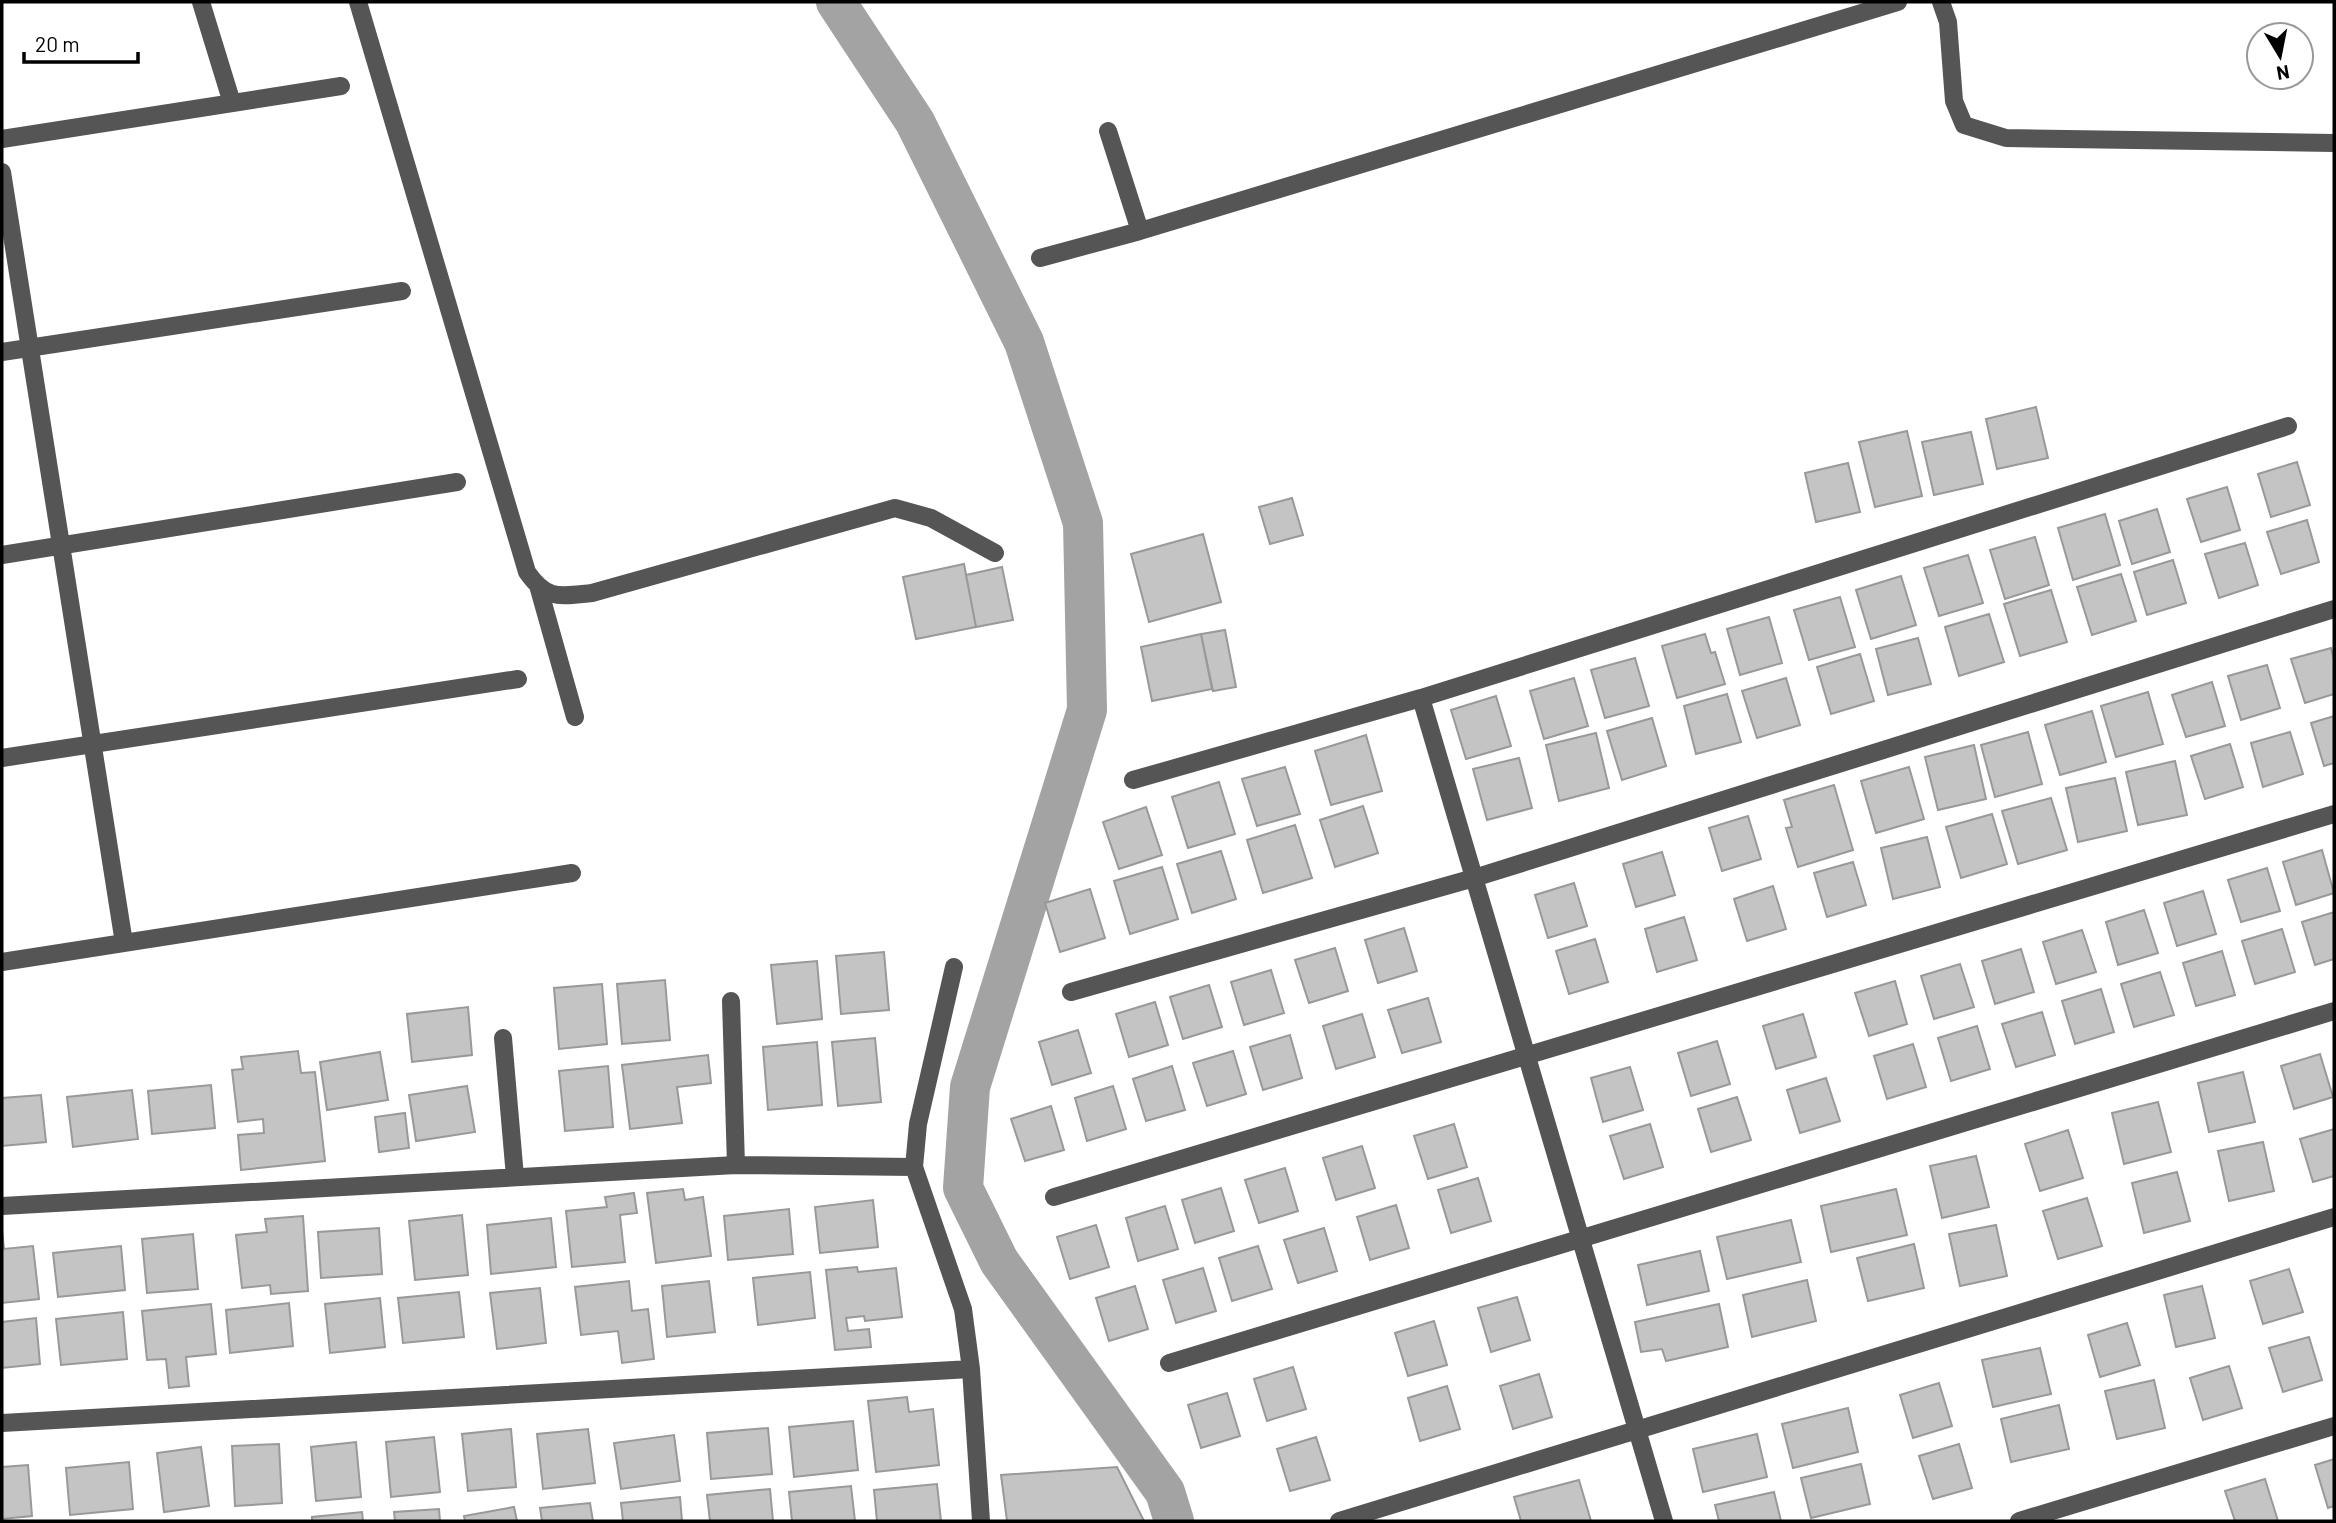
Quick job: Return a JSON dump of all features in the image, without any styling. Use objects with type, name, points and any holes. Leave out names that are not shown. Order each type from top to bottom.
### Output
[{"type":"street","points":[[201,2],[232,103]]},
{"type":"street","points":[[358,2],[527,572],[539,589],[575,717]]},
{"type":"street","points":[[1040,258],[1140,231],[1898,2]]},
{"type":"street","points":[[1941,2],[1948,22],[1954,101],[1965,125],[1980,132],[2006,138],[2334,143]]},
{"type":"street","points":[[2,139],[341,86]]},
{"type":"street","points":[[1108,131],[1140,231]]},
{"type":"street","points":[[2,172],[124,943]]},
{"type":"street","points":[[2,352],[402,291]]},
{"type":"street","points":[[1133,780],[1421,698],[2288,426]]},
{"type":"street","points":[[2,555],[457,482]]},
{"type":"street","points":[[539,589],[557,597],[592,593],[895,508],[931,518],[995,553]]},
{"type":"street","points":[[1071,992],[1474,877],[2334,609]]},
{"type":"street","points":[[2,758],[518,679]]},
{"type":"street","points":[[1421,698],[1664,1521]]},
{"type":"street","points":[[1054,1197],[2334,814]]},
{"type":"street","points":[[2,962],[572,873]]},
{"type":"street","points":[[954,967],[918,1124],[914,1167],[963,1308],[971,1369],[981,1521]]},
{"type":"street","points":[[731,1001],[736,1165]]},
{"type":"street","points":[[1169,1363],[2334,1011]]},
{"type":"street","points":[[503,1038],[514,1177]]},
{"type":"street","points":[[2,1206],[736,1165],[914,1167]]},
{"type":"street","points":[[1339,1521],[2334,1217]]},
{"type":"street","points":[[2,1423],[971,1369]]},
{"type":"street","points":[[2019,1521],[2334,1426]]},
{"type":"building","points":[[2036,407],[2048,458],[1997,469],[1986,419]]},
{"type":"building","points":[[1907,431],[1922,496],[1875,507],[1859,442]]},
{"type":"building","points":[[1971,432],[1983,484],[1934,495],[1922,442]]},
{"type":"building","points":[[2297,462],[2310,505],[2271,517],[2258,474]]},
{"type":"building","points":[[1848,463],[1860,512],[1816,522],[1805,473]]},
{"type":"building","points":[[2227,487],[2240,530],[2201,542],[2187,499]]},
{"type":"building","points":[[1292,498],[1303,535],[1270,544],[1259,507]]},
{"type":"building","points":[[2157,509],[2170,552],[2132,564],[2119,521]]},
{"type":"building","points":[[2105,514],[2120,565],[2073,580],[2058,528]]},
{"type":"building","points":[[2307,520],[2319,562],[2281,574],[2267,532]]},
{"type":"building","points":[[1203,534],[1221,602],[1149,622],[1131,554]]},
{"type":"building","points":[[2035,537],[2049,585],[2005,599],[1990,550]]},
{"type":"building","points":[[2245,543],[2258,585],[2219,598],[2205,554]]},
{"type":"building","points":[[1968,555],[1983,603],[1939,616],[1924,568]]},
{"type":"building","points":[[2173,560],[2186,603],[2147,615],[2134,572]]},
{"type":"building","points":[[964,564],[976,627],[916,639],[903,577]]},
{"type":"building","points":[[1002,567],[1013,620],[976,627],[966,575]]},
{"type":"building","points":[[2121,574],[2136,621],[2092,635],[2077,587]]},
{"type":"building","points":[[1901,576],[1916,625],[1871,639],[1856,590]]},
{"type":"building","points":[[2051,590],[2067,642],[2020,656],[2004,604]]},
{"type":"building","points":[[1840,597],[1855,647],[1809,660],[1794,610]]},
{"type":"building","points":[[1989,614],[2004,662],[1959,676],[1945,627]]},
{"type":"building","points":[[1769,617],[1782,663],[1740,675],[1727,629]]},
{"type":"building","points":[[1225,630],[1236,687],[1213,691],[1201,634]]},
{"type":"building","points":[[1201,634],[1212,689],[1152,701],[1141,647]]},
{"type":"building","points":[[1705,634],[1711,653],[1715,652],[1725,684],[1677,698],[1662,646]]},
{"type":"building","points":[[1918,638],[1931,684],[1888,695],[1876,649]]},
{"type":"building","points":[[2331,648],[2334,660],[2334,694],[2305,703],[2291,659]]},
{"type":"building","points":[[1860,654],[1874,701],[1831,714],[1817,667]]},
{"type":"building","points":[[1635,658],[1649,706],[1605,718],[1591,670]]},
{"type":"building","points":[[2267,665],[2280,708],[2241,720],[2228,676]]},
{"type":"building","points":[[1574,678],[1588,726],[1544,739],[1530,691]]},
{"type":"building","points":[[1786,678],[1800,725],[1757,738],[1742,691]]},
{"type":"building","points":[[2212,682],[2225,726],[2186,737],[2172,695]]},
{"type":"building","points":[[2148,692],[2163,744],[2116,757],[2101,706]]},
{"type":"building","points":[[1727,694],[1741,742],[1696,754],[1684,706]]},
{"type":"building","points":[[1496,696],[1511,746],[1466,759],[1451,710]]},
{"type":"building","points":[[2092,711],[2106,762],[2060,775],[2045,725]]},
{"type":"building","points":[[2334,716],[2334,763],[2324,766],[2311,723]]},
{"type":"building","points":[[1652,718],[1666,766],[1622,780],[1607,731]]},
{"type":"building","points":[[2028,732],[2042,784],[1995,797],[1981,745]]},
{"type":"building","points":[[2290,732],[2303,774],[2263,787],[2251,743]]},
{"type":"building","points":[[1596,733],[1609,788],[1559,801],[1546,745]]},
{"type":"building","points":[[1366,735],[1382,791],[1331,805],[1315,751]]},
{"type":"building","points":[[2230,744],[2243,787],[2205,799],[2191,756]]},
{"type":"building","points":[[1974,745],[1986,799],[1938,810],[1925,757]]},
{"type":"building","points":[[1519,758],[1532,808],[1487,820],[1473,769]]},
{"type":"building","points":[[2175,761],[2187,815],[2138,825],[2126,772]]},
{"type":"building","points":[[1285,767],[1300,814],[1257,826],[1242,779]]},
{"type":"building","points":[[1909,767],[1924,819],[1876,833],[1861,781]]},
{"type":"building","points":[[2115,778],[2127,831],[2078,842],[2066,788]]},
{"type":"building","points":[[1219,782],[1235,834],[1188,848],[1172,797]]},
{"type":"building","points":[[1834,785],[1853,850],[1798,867],[1786,828],[1792,827],[1784,800]]},
{"type":"building","points":[[2051,798],[2067,850],[2018,864],[2002,811]]},
{"type":"building","points":[[1363,806],[1378,853],[1335,867],[1320,820]]},
{"type":"building","points":[[1146,807],[1162,855],[1119,869],[1103,822]]},
{"type":"building","points":[[1992,814],[2007,864],[1961,878],[1946,827]]},
{"type":"building","points":[[1748,816],[1761,859],[1722,871],[1709,828]]},
{"type":"building","points":[[1295,825],[1312,878],[1263,893],[1247,840]]},
{"type":"building","points":[[1927,837],[1940,887],[1893,899],[1881,848]]},
{"type":"building","points":[[2322,850],[2334,893],[2296,905],[2283,862]]},
{"type":"building","points":[[1221,851],[1236,899],[1192,913],[1177,864]]},
{"type":"building","points":[[1662,852],[1675,895],[1636,907],[1623,864]]},
{"type":"building","points":[[1853,862],[1866,905],[1827,917],[1814,873]]},
{"type":"building","points":[[1162,867],[1178,919],[1130,934],[1114,881]]},
{"type":"building","points":[[2267,868],[2280,911],[2241,922],[2228,880]]},
{"type":"building","points":[[1574,883],[1587,926],[1548,938],[1535,895]]},
{"type":"building","points":[[1773,886],[1786,929],[1747,941],[1734,899]]},
{"type":"building","points":[[1090,889],[1105,938],[1060,952],[1045,903]]},
{"type":"building","points":[[2203,891],[2216,934],[2177,946],[2164,903]]},
{"type":"building","points":[[2144,910],[2158,953],[2118,965],[2106,922]]},
{"type":"building","points":[[2334,912],[2334,959],[2315,965],[2302,922]]},
{"type":"building","points":[[1684,917],[1697,960],[1657,972],[1645,929]]},
{"type":"building","points":[[1404,928],[1417,971],[1378,983],[1365,940]]},
{"type":"building","points":[[2282,929],[2295,972],[2255,984],[2242,941]]},
{"type":"building","points":[[2082,930],[2096,972],[2056,984],[2043,942]]},
{"type":"building","points":[[1595,939],[1608,982],[1569,994],[1556,951]]},
{"type":"building","points":[[1335,948],[1348,991],[1309,1003],[1295,960]]},
{"type":"building","points":[[2021,949],[2034,992],[1995,1004],[1982,961]]},
{"type":"building","points":[[2222,951],[2235,995],[2196,1006],[2183,963]]},
{"type":"building","points":[[884,952],[889,1010],[841,1014],[836,956]]},
{"type":"building","points":[[817,961],[822,1019],[777,1024],[771,965]]},
{"type":"building","points":[[1960,964],[1974,1007],[1934,1019],[1921,976]]},
{"type":"building","points":[[1271,970],[1284,1013],[1244,1025],[1231,982]]},
{"type":"building","points":[[2160,972],[2174,1015],[2134,1027],[2121,984]]},
{"type":"building","points":[[665,980],[670,1040],[622,1044],[617,984]]},
{"type":"building","points":[[1895,981],[1907,1024],[1869,1036],[1855,993]]},
{"type":"building","points":[[602,984],[607,1044],[559,1049],[554,988]]},
{"type":"building","points":[[1209,985],[1222,1027],[1183,1039],[1170,997]]},
{"type":"building","points":[[2101,989],[2114,1032],[2075,1044],[2062,1001]]},
{"type":"building","points":[[1428,998],[1441,1042],[1402,1053],[1388,1010]]},
{"type":"building","points":[[1155,1002],[1168,1045],[1129,1057],[1116,1014]]},
{"type":"building","points":[[468,1007],[472,1055],[412,1062],[407,1014]]},
{"type":"building","points":[[2042,1012],[2055,1055],[2016,1067],[2002,1024]]},
{"type":"building","points":[[1362,1014],[1375,1057],[1336,1069],[1323,1026]]},
{"type":"building","points":[[1803,1014],[1816,1057],[1776,1069],[1763,1026]]},
{"type":"building","points":[[1977,1026],[1990,1069],[1951,1081],[1938,1038]]},
{"type":"building","points":[[1078,1030],[1091,1073],[1052,1085],[1039,1042]]},
{"type":"building","points":[[1290,1035],[1302,1078],[1263,1090],[1250,1047]]},
{"type":"building","points":[[875,1038],[881,1102],[838,1106],[832,1042]]},
{"type":"building","points":[[1717,1041],[1730,1084],[1691,1096],[1678,1053]]},
{"type":"building","points":[[817,1042],[822,1105],[768,1110],[763,1047]]},
{"type":"building","points":[[1913,1044],[1926,1087],[1887,1099],[1874,1056]]},
{"type":"building","points":[[298,1051],[301,1073],[315,1072],[325,1161],[241,1170],[238,1135],[264,1133],[263,1119],[238,1122],[232,1070],[243,1069],[241,1057]]},
{"type":"building","points":[[1233,1051],[1246,1094],[1207,1106],[1193,1063]]},
{"type":"building","points":[[380,1052],[388,1100],[327,1110],[320,1062]]},
{"type":"building","points":[[2320,1054],[2333,1097],[2294,1109],[2281,1066]]},
{"type":"building","points":[[708,1055],[711,1083],[677,1087],[682,1123],[630,1129],[622,1065]]},
{"type":"building","points":[[608,1066],[613,1127],[565,1131],[559,1071]]},
{"type":"building","points":[[1172,1066],[1185,1110],[1146,1121],[1133,1079]]},
{"type":"building","points":[[1630,1067],[1643,1110],[1603,1122],[1591,1078]]},
{"type":"building","points":[[2243,1072],[2255,1122],[2209,1132],[2198,1083]]},
{"type":"building","points":[[1826,1078],[1840,1121],[1800,1133],[1787,1090]]},
{"type":"building","points":[[211,1085],[215,1128],[152,1134],[148,1091]]},
{"type":"building","points":[[467,1086],[475,1132],[416,1141],[409,1095]]},
{"type":"building","points":[[1113,1086],[1126,1129],[1087,1141],[1075,1098]]},
{"type":"building","points":[[132,1090],[138,1139],[73,1147],[67,1097]]},
{"type":"building","points":[[41,1095],[46,1142],[2,1146],[2,1098]]},
{"type":"building","points":[[1737,1097],[1751,1140],[1711,1152],[1698,1109]]},
{"type":"building","points":[[2158,1102],[2171,1152],[2124,1164],[2112,1113]]},
{"type":"building","points":[[1051,1106],[1064,1150],[1025,1161],[1011,1119]]},
{"type":"building","points":[[405,1113],[409,1148],[379,1152],[375,1117]]},
{"type":"building","points":[[1454,1124],[1467,1167],[1428,1179],[1414,1136]]},
{"type":"building","points":[[1650,1124],[1663,1167],[1624,1179],[1610,1136]]},
{"type":"building","points":[[2334,1129],[2334,1176],[2313,1182],[2300,1139]]},
{"type":"building","points":[[2068,1130],[2083,1178],[2040,1191],[2025,1144]]},
{"type":"building","points":[[2263,1142],[2274,1191],[2229,1201],[2218,1151]]},
{"type":"building","points":[[1362,1146],[1375,1188],[1336,1200],[1323,1158]]},
{"type":"building","points":[[1976,1156],[1989,1207],[1942,1218],[1930,1166]]},
{"type":"building","points":[[1285,1168],[1298,1211],[1259,1223],[1245,1180]]},
{"type":"building","points":[[2177,1172],[2190,1221],[2144,1233],[2132,1183]]},
{"type":"building","points":[[1478,1178],[1491,1221],[1451,1233],[1438,1190]]},
{"type":"building","points":[[1221,1188],[1234,1231],[1195,1243],[1182,1200]]},
{"type":"building","points":[[683,1189],[685,1200],[703,1197],[711,1256],[656,1263],[647,1193]]},
{"type":"building","points":[[1896,1189],[1907,1235],[1831,1252],[1821,1206]]},
{"type":"building","points":[[634,1193],[637,1213],[620,1215],[625,1262],[572,1267],[566,1211],[607,1207],[605,1197]]},
{"type":"building","points":[[2087,1198],[2102,1246],[2058,1259],[2043,1211]]},
{"type":"building","points":[[873,1200],[878,1247],[820,1253],[815,1207]]},
{"type":"building","points":[[1396,1205],[1409,1248],[1370,1260],[1357,1217]]},
{"type":"building","points":[[1165,1206],[1178,1249],[1138,1261],[1126,1218]]},
{"type":"building","points":[[789,1209],[793,1254],[728,1260],[724,1216]]},
{"type":"building","points":[[462,1215],[468,1275],[415,1280],[409,1221]]},
{"type":"building","points":[[303,1216],[308,1291],[271,1294],[270,1285],[242,1288],[236,1235],[267,1232],[265,1219]]},
{"type":"building","points":[[551,1218],[556,1267],[491,1274],[487,1225]]},
{"type":"building","points":[[1791,1220],[1801,1262],[1727,1279],[1717,1237]]},
{"type":"building","points":[[1096,1225],[1109,1267],[1070,1279],[1057,1237]]},
{"type":"building","points":[[1996,1225],[2007,1276],[1960,1286],[1949,1234]]},
{"type":"building","points":[[379,1228],[382,1274],[321,1278],[318,1232]]},
{"type":"building","points":[[1324,1228],[1337,1271],[1298,1283],[1284,1240]]},
{"type":"building","points":[[2,1230],[4,1249],[33,1246],[39,1299],[2,1303]]},
{"type":"building","points":[[193,1234],[198,1289],[147,1293],[142,1239]]},
{"type":"building","points":[[1914,1244],[1924,1288],[1868,1301],[1857,1258]]},
{"type":"building","points":[[121,1246],[125,1290],[58,1297],[53,1253]]},
{"type":"building","points":[[1258,1246],[1272,1289],[1232,1301],[1219,1258]]},
{"type":"building","points":[[1700,1251],[1709,1291],[1647,1305],[1638,1265]]},
{"type":"building","points":[[857,1267],[858,1272],[896,1268],[902,1317],[865,1321],[864,1316],[846,1318],[848,1331],[869,1329],[871,1347],[835,1350],[826,1270]]},
{"type":"building","points":[[1203,1268],[1216,1311],[1176,1323],[1163,1280]]},
{"type":"building","points":[[2289,1269],[2303,1312],[2263,1324],[2250,1281]]},
{"type":"building","points":[[810,1272],[815,1318],[758,1325],[753,1278]]},
{"type":"building","points":[[1807,1280],[1816,1321],[1752,1337],[1743,1295]]},
{"type":"building","points":[[629,1281],[632,1311],[648,1309],[654,1359],[622,1363],[618,1331],[581,1335],[575,1287]]},
{"type":"building","points":[[709,1281],[715,1332],[667,1337],[662,1286]]},
{"type":"building","points":[[1135,1286],[1148,1329],[1109,1341],[1096,1298]]},
{"type":"building","points":[[2202,1286],[2215,1338],[2176,1347],[2164,1295]]},
{"type":"building","points":[[540,1288],[546,1343],[497,1349],[490,1293]]},
{"type":"building","points":[[459,1292],[464,1337],[403,1343],[398,1298]]},
{"type":"building","points":[[1517,1297],[1530,1340],[1491,1352],[1478,1308]]},
{"type":"building","points":[[380,1298],[385,1347],[330,1353],[325,1304]]},
{"type":"building","points":[[289,1303],[293,1346],[230,1353],[226,1310]]},
{"type":"building","points":[[211,1304],[216,1354],[186,1357],[189,1386],[169,1388],[166,1359],[147,1360],[142,1311]]},
{"type":"building","points":[[1719,1304],[1728,1347],[1666,1361],[1662,1349],[1641,1352],[1635,1322]]},
{"type":"building","points":[[123,1312],[127,1359],[61,1365],[56,1319]]},
{"type":"building","points":[[36,1318],[40,1364],[2,1368],[2,1322]]},
{"type":"building","points":[[1434,1321],[1447,1365],[1408,1376],[1395,1333]]},
{"type":"building","points":[[2127,1323],[2140,1365],[2100,1377],[2088,1335]]},
{"type":"building","points":[[2309,1337],[2322,1380],[2283,1392],[2269,1348]]},
{"type":"building","points":[[2040,1348],[2051,1394],[1993,1407],[1982,1360]]},
{"type":"building","points":[[2229,1366],[2242,1408],[2203,1420],[2190,1378]]},
{"type":"building","points":[[1293,1367],[1306,1409],[1267,1421],[1254,1379]]},
{"type":"building","points":[[1539,1374],[1552,1417],[1513,1429],[1500,1386]]},
{"type":"building","points":[[2154,1380],[2165,1428],[2117,1439],[2105,1391]]},
{"type":"building","points":[[1939,1383],[1952,1426],[1913,1438],[1900,1395]]},
{"type":"building","points":[[1447,1386],[1460,1429],[1420,1441],[1408,1398]]},
{"type":"building","points":[[1227,1393],[1240,1436],[1201,1448],[1188,1405]]},
{"type":"building","points":[[907,1397],[909,1412],[933,1409],[939,1465],[876,1472],[868,1401]]},
{"type":"building","points":[[2059,1405],[2069,1449],[2011,1462],[2001,1419]]},
{"type":"building","points":[[1848,1408],[1858,1452],[1793,1468],[1782,1424]]},
{"type":"building","points":[[853,1421],[858,1470],[794,1477],[789,1427]]},
{"type":"building","points":[[768,1428],[772,1474],[711,1479],[707,1433]]},
{"type":"building","points":[[511,1429],[516,1487],[468,1491],[462,1434]]},
{"type":"building","points":[[588,1429],[595,1483],[543,1489],[537,1434]]},
{"type":"building","points":[[1757,1434],[1767,1477],[1703,1492],[1693,1449]]},
{"type":"building","points":[[674,1435],[680,1481],[621,1489],[614,1443]]},
{"type":"building","points":[[434,1437],[440,1492],[391,1497],[386,1442]]},
{"type":"building","points":[[1316,1437],[1330,1480],[1290,1491],[1277,1449]]},
{"type":"building","points":[[356,1442],[361,1497],[316,1501],[311,1447]]},
{"type":"building","points":[[279,1444],[282,1503],[235,1506],[232,1446]]},
{"type":"building","points":[[1959,1444],[1972,1488],[1933,1499],[1919,1456]]},
{"type":"building","points":[[201,1447],[209,1506],[164,1512],[157,1453]]},
{"type":"building","points":[[2334,1459],[2334,1506],[2328,1508],[2315,1465]]},
{"type":"building","points":[[129,1462],[133,1509],[70,1515],[66,1468]]},
{"type":"building","points":[[1861,1464],[1870,1504],[1811,1518],[1801,1478]]},
{"type":"building","points":[[28,1465],[32,1516],[2,1519],[2,1467]]},
{"type":"building","points":[[1117,1467],[1144,1521],[1007,1521],[1001,1475]]},
{"type":"building","points":[[2265,1479],[2278,1521],[2235,1521],[2225,1491]]},
{"type":"building","points":[[1579,1480],[1591,1521],[1521,1521],[1514,1497]]},
{"type":"building","points":[[937,1484],[941,1521],[877,1521],[874,1490]]},
{"type":"building","points":[[851,1486],[855,1521],[792,1521],[789,1492]]},
{"type":"building","points":[[770,1489],[773,1521],[710,1521],[707,1495]]},
{"type":"building","points":[[1774,1492],[1781,1521],[1719,1521],[1715,1505]]},
{"type":"building","points":[[680,1497],[682,1521],[623,1521],[621,1503]]},
{"type":"building","points":[[590,1503],[593,1521],[542,1521],[540,1508]]},
{"type":"building","points":[[514,1507],[517,1521],[465,1521],[464,1516]]},
{"type":"building","points":[[439,1509],[440,1521],[395,1521],[394,1512]]},
{"type":"building","points":[[362,1512],[363,1521],[312,1521],[312,1517]]},
{"type":"waterway","points":[[836,2],[915,122],[1024,342],[1083,523],[1087,710],[970,1087],[963,1188],[999,1261],[1165,1492],[1174,1521]]}]
